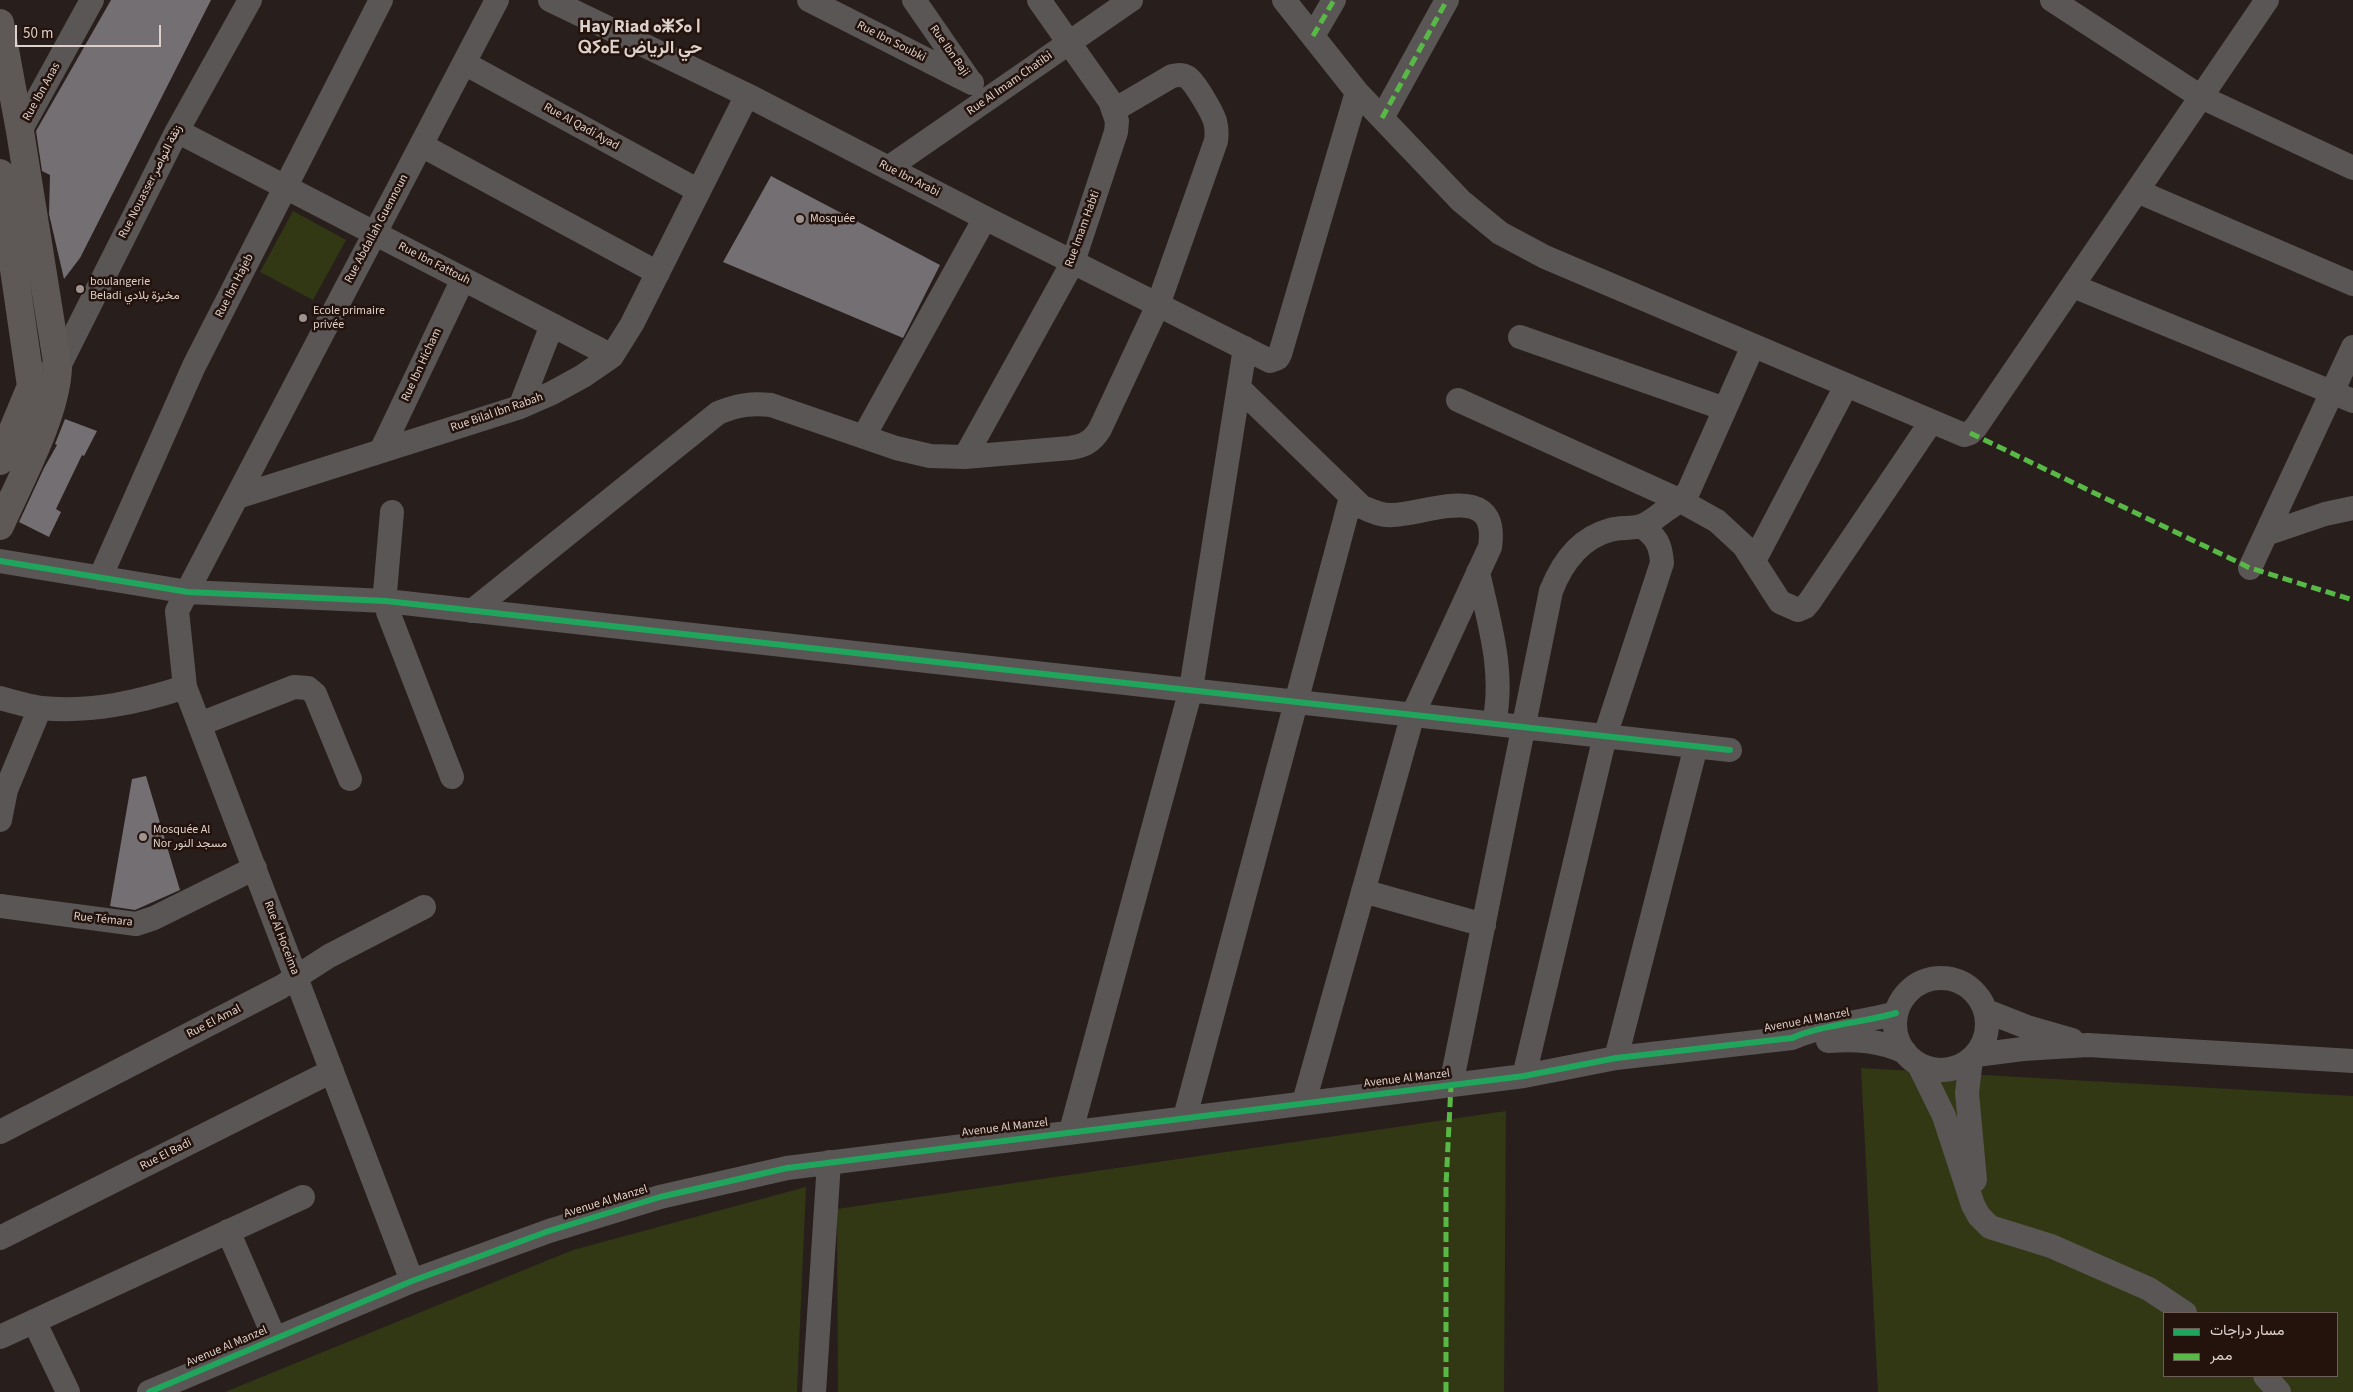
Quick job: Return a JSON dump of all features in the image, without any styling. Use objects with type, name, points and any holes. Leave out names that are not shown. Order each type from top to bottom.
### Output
[{"type":"main road","name":"Rue Nouasser زنقة النواصر","points":[[0,23],[20,131],[58,368],[51,408],[0,526]]},
{"type":"main road","points":[[0,173],[31,386],[0,461]]},
{"type":"street","name":"Rue Ibn Anas","points":[[20,131],[92,0]]},
{"type":"street","name":"Rue Nouasser زنقة النواصر","points":[[58,368],[176,131],[250,0]]},
{"type":"street","name":"Rue Ibn Hajeb","points":[[100,578],[194,366],[381,0]]},
{"type":"street","name":"Rue Abdallah Guennoun","points":[[188,592],[497,0]]},
{"type":"street","name":"Rue Ibn Soubki","points":[[809,0],[978,92]]},
{"type":"street","name":"Rue Ibn Baji","points":[[914,0],[978,92]]},
{"type":"street","points":[[472,611],[718,413],[735,406],[753,403],[771,405],[896,448],[930,456],[965,457],[1070,448],[1082,446],[1093,440],[1100,430],[1158,305],[1216,141],[1216,124],[1192,82],[1186,76],[1179,74],[1114,110],[1039,0]]},
{"type":"street","name":"Rue Al Imam Chatibi","points":[[888,168],[978,92],[1070,43],[1131,0]]},
{"type":"street","points":[[1284,0],[1357,92],[1461,201],[1500,233],[1545,257],[1964,435],[1976,428],[2264,1]]},
{"type":"street","points":[[1312,36],[1334,0]]},
{"type":"street","points":[[1382,118],[1447,0]]},
{"type":"street","points":[[2052,0],[2201,97],[2353,168]]},
{"type":"street","name":"Rue Ibn Arabi","points":[[559,2],[747,95],[985,218],[1270,361],[1278,358],[1280,354],[1357,92]]},
{"type":"street","name":"Rue Al Qadi Ayad","points":[[464,63],[699,192]]},
{"type":"street","name":"Rue Bilal Ibn Rabah","points":[[237,497],[520,407],[552,393],[583,376],[612,356],[623,342],[747,95]]},
{"type":"street","name":"Rue Imam Habti","points":[[965,457],[1073,262],[1116,132],[1118,121],[1114,110]]},
{"type":"street","name":"Rue Ibn Fattouh","points":[[176,131],[612,356]]},
{"type":"street","points":[[421,145],[658,273]]},
{"type":"street","points":[[2137,191],[2353,284]]},
{"type":"street","points":[[864,436],[985,218]]},
{"type":"street","name":"Rue Ibn Hicham","points":[[381,451],[463,279]]},
{"type":"street","points":[[2073,286],[2353,400]]},
{"type":"street","points":[[520,407],[552,325]]},
{"type":"street","points":[[1520,337],[1724,409]]},
{"type":"street","points":[[1451,1085],[1551,591],[1566,560],[1592,538],[1608,531],[1641,526],[1681,501],[1689,490],[1753,346]]},
{"type":"street","points":[[1071,1131],[1191,689],[1245,348]]},
{"type":"street","points":[[2250,568],[2353,348]]},
{"type":"street","points":[[30,376],[58,368]]},
{"type":"street","points":[[1754,561],[1846,386]]},
{"type":"street","points":[[1239,388],[1351,497],[1369,510],[1391,516],[1460,504],[1475,508],[1487,518],[1492,532],[1490,547],[1413,714],[1304,1102]]},
{"type":"street","points":[[1458,400],[1681,501],[1717,521],[1731,532],[1754,561],[1780,602],[1798,610],[1805,607],[1931,422]]},
{"type":"street","points":[[1185,1117],[1351,497]]},
{"type":"street","points":[[2266,534],[2325,514],[2353,508]]},
{"type":"street","points":[[392,512],[386,601],[392,622],[452,777]]},
{"type":"street","points":[[1524,1076],[1605,736],[1662,563],[1661,548],[1658,541],[1654,535],[1641,526]]},
{"type":"street","points":[[0,561],[188,592],[386,601],[1730,750]]},
{"type":"street","points":[[1478,572],[1497,661],[1499,682],[1494,724]]},
{"type":"street","name":"Rue Al Hoceima","points":[[188,592],[178,611],[185,686],[412,1281]]},
{"type":"street","points":[[0,698],[40,708],[77,709],[114,706],[150,698],[185,686]]},
{"type":"street","points":[[200,724],[294,687],[308,688],[315,694],[350,779]]},
{"type":"street","points":[[0,820],[3,789],[40,708]]},
{"type":"street","points":[[1616,1058],[1696,746]]},
{"type":"street","name":"Rue Témara","points":[[0,906],[136,924],[154,918],[255,868]]},
{"type":"street","points":[[1363,892],[1484,925]]},
{"type":"street","name":"Rue El Amal","points":[[0,1132],[281,987],[329,956],[424,907]]},
{"type":"street","points":[[1980,1216],[1968,1111],[1968,1076],[1973,1057],[1987,1034],[1986,1011],[1980,997],[1969,986],[1956,979],[1941,977],[1926,980],[1912,988],[1902,999],[1896,1013],[1895,1028],[1899,1043],[1912,1059],[1941,1108],[1969,1195],[1980,1216],[1990,1227],[2051,1246],[2149,1289],[2184,1312]]},
{"type":"street","points":[[1986,1011],[2027,1028],[2088,1045]]},
{"type":"street","name":"Avenue Al Manzel","points":[[149,1392],[412,1281],[548,1231],[660,1197],[787,1168],[1071,1131],[1524,1076],[1616,1058],[1792,1038],[1811,1030],[1862,1022],[1896,1013]]},
{"type":"street","name":"Avenue Al Manzel","points":[[1792,1038],[1814,1042],[1866,1040],[1892,1046],[1912,1059]]},
{"type":"street","points":[[1912,1059],[1932,1069],[1946,1070],[1959,1066],[1973,1057],[2023,1049],[2088,1045],[2353,1061]]},
{"type":"street","name":"Rue El Badi","points":[[0,1238],[332,1071]]},
{"type":"street","points":[[814,1392],[828,1162]]},
{"type":"street","points":[[0,1337],[303,1196]]},
{"type":"street","points":[[228,1231],[275,1339]]},
{"type":"street","points":[[34,1321],[68,1392]]},
{"type":"street","points":[[2266,1377],[2279,1392]]},
{"type":"green space","points":[[293,211],[346,240],[313,300],[260,272]]},
{"type":"green space","points":[[1861,1068],[2353,1096],[2353,1392],[1878,1392]]},
{"type":"green space","points":[[1506,1111],[1504,1392],[838,1392],[837,1209]]},
{"type":"green space","points":[[806,1187],[797,1392],[225,1392],[573,1250]]},
{"type":"building","points":[[111,0],[211,0],[80,258],[64,279],[49,214],[50,175],[42,171],[36,131]]},
{"type":"building","name":"Mosquée","points":[[771,176],[940,265],[903,338],[723,262]]},
{"type":"building","points":[[65,419],[97,431],[84,456],[82,455],[56,509],[61,512],[49,537],[19,522],[57,445],[55,444]]},
{"type":"building","name":"Mosquée Al Nor مسجد النور","points":[[146,776],[180,890],[135,910],[110,906],[132,779]]},
{"type":"marked path","points":[[1313,36],[1334,0]]},
{"type":"marked path","points":[[1382,118],[1447,0]]},
{"type":"marked path","points":[[1970,433],[2250,568],[2353,600]]},
{"type":"marked path","points":[[1446,1392],[1446,1185],[1451,1085]]},
{"type":"cycle path","points":[[0,561],[188,592],[386,601],[1730,750]]},
{"type":"cycle path","points":[[149,1392],[412,1281],[549,1231],[660,1197],[787,1168],[1524,1076],[1616,1058],[1792,1038],[1804,1033],[1896,1013]]},
{"type":"place","name":"Mosquée","points":[[800,219]]},
{"type":"place","name":"boulangerie Beladi مخبزة بلادي","points":[[80,289]]},
{"type":"place","name":"Ecole primaire privée","points":[[303,318]]},
{"type":"place","name":"Mosquée Al Nor مسجد النور","points":[[143,837]]},
{"type":"district","name":"Hay Riad ⴰⵥⵢⴰ ⵏ ⵕⵢⴰⴹ حي الرياض","points":[[640,38]]}]
